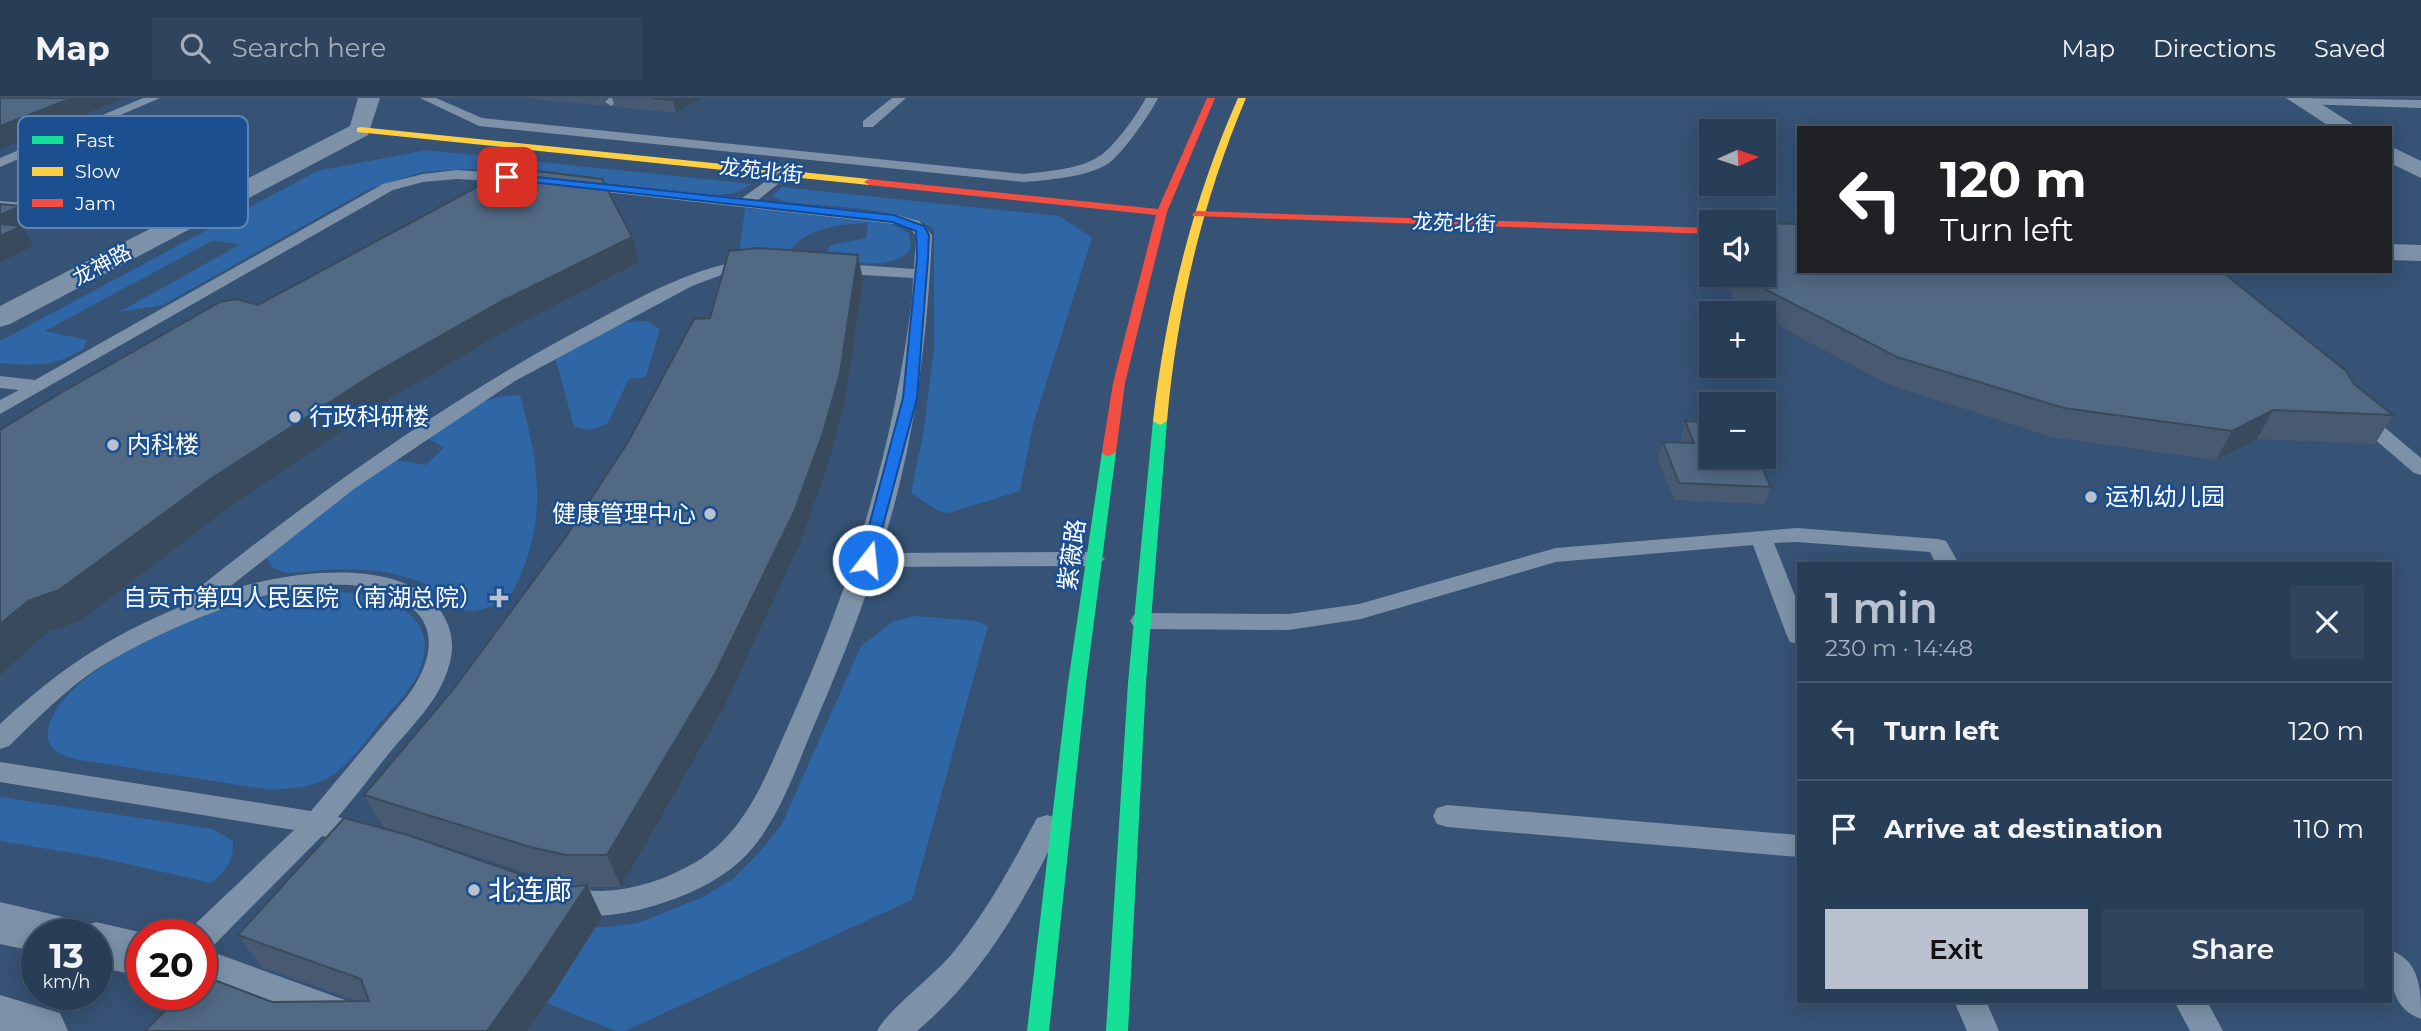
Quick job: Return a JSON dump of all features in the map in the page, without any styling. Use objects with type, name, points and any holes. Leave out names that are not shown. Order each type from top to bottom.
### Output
[{"type":"main road","name":"紫薇路","points":[[1038,1031],[1065,789],[1119,383],[1162,212],[1211,98]]},
{"type":"main road","points":[[1117,1031],[1142,621],[1163,384],[1197,214],[1220,146],[1241,98]]},
{"type":"main road","name":"龙苑北街","points":[[359,130],[1162,212]]},
{"type":"main road","name":"龙苑北街","points":[[1197,214],[1699,231]]},
{"type":"street","points":[[359,130],[369,98]]},
{"type":"street","points":[[2299,99],[2345,126]]},
{"type":"street","name":"龙神路","points":[[248,188],[359,130]]},
{"type":"street","points":[[2392,154],[2421,171]]},
{"type":"street","name":"龙神路","points":[[0,318],[172,228]]},
{"type":"street","points":[[2392,252],[2421,253]]},
{"type":"street","points":[[0,923],[21,927]]},
{"type":"street","points":[[217,977],[361,1031]]},
{"type":"street","points":[[0,1020],[40,1031]]},
{"type":"lane","points":[[111,116],[154,98]]},
{"type":"lane","points":[[426,98],[479,122],[1024,178],[1061,174],[1104,160],[1145,112],[1152,98]]},
{"type":"lane","points":[[868,124],[900,98]]},
{"type":"lane","points":[[2299,99],[2421,104]]},
{"type":"lane","points":[[0,163],[18,155]]},
{"type":"lane","points":[[0,408],[388,187],[415,178],[458,173],[557,182],[894,219],[914,224],[924,235],[910,398],[868,560],[823,679],[768,798],[741,841],[722,858],[695,876],[661,892],[629,900],[577,903],[535,891]]},
{"type":"lane","points":[[745,203],[783,173]]},
{"type":"lane","points":[[0,205],[18,207]]},
{"type":"lane","points":[[179,615],[307,512],[385,456],[502,380],[599,326],[700,276],[743,264],[772,264]]},
{"type":"lane","points":[[815,267],[922,274]]},
{"type":"lane","points":[[0,382],[38,386]]},
{"type":"lane","points":[[2342,396],[2346,405],[2421,469]]},
{"type":"lane","points":[[1142,621],[1289,621],[1361,611],[1440,586],[1556,555],[1761,538],[1849,537],[1938,546],[1947,562]]},
{"type":"lane","points":[[1761,538],[1797,631]]},
{"type":"lane","points":[[868,560],[1094,559]]},
{"type":"lane","points":[[0,739],[86,664],[125,640],[179,615],[265,587],[356,580],[396,588],[428,608],[438,624],[442,640],[431,680],[415,705],[317,823],[217,922]]},
{"type":"lane","points":[[0,772],[317,823],[393,843]]},
{"type":"lane","points":[[893,1031],[971,957],[1021,879],[1065,789]]},
{"type":"lane","points":[[1447,817],[1797,846]]},
{"type":"lane","points":[[2392,966],[2421,1004]]},
{"type":"lane","points":[[1971,1003],[1983,1031]]},
{"type":"lane","points":[[2191,1003],[2207,1031]]},
{"type":"shaded area","points":[[426,150],[752,184],[735,193],[716,195],[468,169],[422,172],[367,190],[163,305],[119,312],[241,244],[212,241],[45,331],[87,340],[84,348],[74,354],[44,364],[0,363],[0,341],[211,228],[248,228],[248,208],[317,171]]},
{"type":"shaded area","points":[[782,187],[1059,216],[1092,238],[1033,425],[1020,491],[949,513],[938,511],[911,493],[923,435],[934,349],[934,230],[907,217],[886,213],[784,202],[772,196]]},
{"type":"shaded area","points":[[745,208],[892,224],[909,233],[911,248],[894,260],[871,264],[825,255],[830,245],[866,238],[868,223],[834,226],[812,233],[794,246],[787,255],[739,255]]},
{"type":"shaded area","points":[[646,321],[660,329],[646,377],[629,379],[607,424],[590,430],[574,427],[555,356],[619,323]]},
{"type":"shaded area","points":[[520,395],[533,450],[537,500],[530,550],[507,602],[475,611],[461,610],[449,605],[441,594],[419,581],[382,571],[339,569],[286,573],[273,568],[267,559],[276,547],[345,493],[394,460],[426,465],[444,448],[427,438],[471,408],[494,398]]},
{"type":"shaded area","points":[[332,591],[367,596],[400,608],[413,617],[422,630],[425,647],[421,667],[409,689],[348,762],[324,780],[305,786],[271,790],[80,760],[62,755],[50,744],[48,732],[57,709],[76,687],[103,666],[135,647],[203,616],[258,599]]},
{"type":"shaded area","points":[[916,616],[976,621],[988,626],[912,900],[625,1031],[616,1031],[356,926],[610,927],[638,923],[703,897],[733,879],[782,824],[861,646],[894,621]]},
{"type":"shaded area","points":[[0,797],[213,829],[233,841],[232,854],[225,870],[211,883],[101,858],[0,841]]},
{"type":"building","points":[[0,98],[72,98],[26,116],[18,116],[18,119],[0,126]]},
{"type":"building","points":[[528,170],[602,179],[632,237],[502,301],[375,373],[212,478],[59,590],[28,601],[0,624],[0,430],[220,302],[236,299],[258,305],[501,174]]},
{"type":"building","points":[[0,204],[18,206],[18,207],[0,215]]},
{"type":"building","points":[[1776,223],[1797,224],[1797,273],[2224,273],[2346,371],[2354,384],[2393,415],[2273,410],[2232,431],[2064,408],[1897,357],[1761,287],[1776,287]]},
{"type":"building","points":[[0,224],[18,226],[18,228],[0,236]]},
{"type":"building","name":"健康管理中心","points":[[758,248],[858,255],[840,373],[822,436],[794,512],[715,674],[607,855],[566,855],[530,847],[364,795],[452,691],[567,535],[628,442],[694,319],[710,318],[729,251]]},
{"type":"building","points":[[1685,421],[1699,422],[1699,469],[1763,469],[1771,487],[1679,483],[1663,442],[1694,443]]},
{"type":"building","points":[[344,818],[408,835],[534,879],[568,887],[587,885],[487,1031],[145,1031],[166,1010],[217,1010],[217,981],[272,1002],[369,1001],[361,979],[238,935]]},
{"type":"traffic: fast","points":[[1117,1031],[1137,683],[1160,421]]},
{"type":"traffic: fast","points":[[1038,1031],[1077,683],[1109,452]]},
{"type":"traffic: slow","points":[[1160,421],[1170,339],[1187,256],[1211,175],[1242,98]]},
{"type":"traffic: slow","points":[[360,130],[869,182]]},
{"type":"traffic: jam","points":[[1109,452],[1119,383],[1162,212],[1211,98]]},
{"type":"traffic: jam","points":[[869,182],[1162,212]]},
{"type":"traffic: jam","points":[[1197,214],[1699,231]]},
{"type":"place","name":"行政科研楼","points":[[295,417]]},
{"type":"place","name":"内科楼","points":[[113,445]]},
{"type":"place","name":"运机幼儿园","points":[[2091,497]]},
{"type":"place","name":"健康管理中心","points":[[710,514]]},
{"type":"place","name":"自贡市第四人民医院（南湖总院）","points":[[499,598]]},
{"type":"place","name":"北连廊","points":[[474,890]]},
{"type":"route","points":[[507,177],[894,219],[914,224],[920,229],[924,235],[923,258],[910,398],[868,560]]}]
